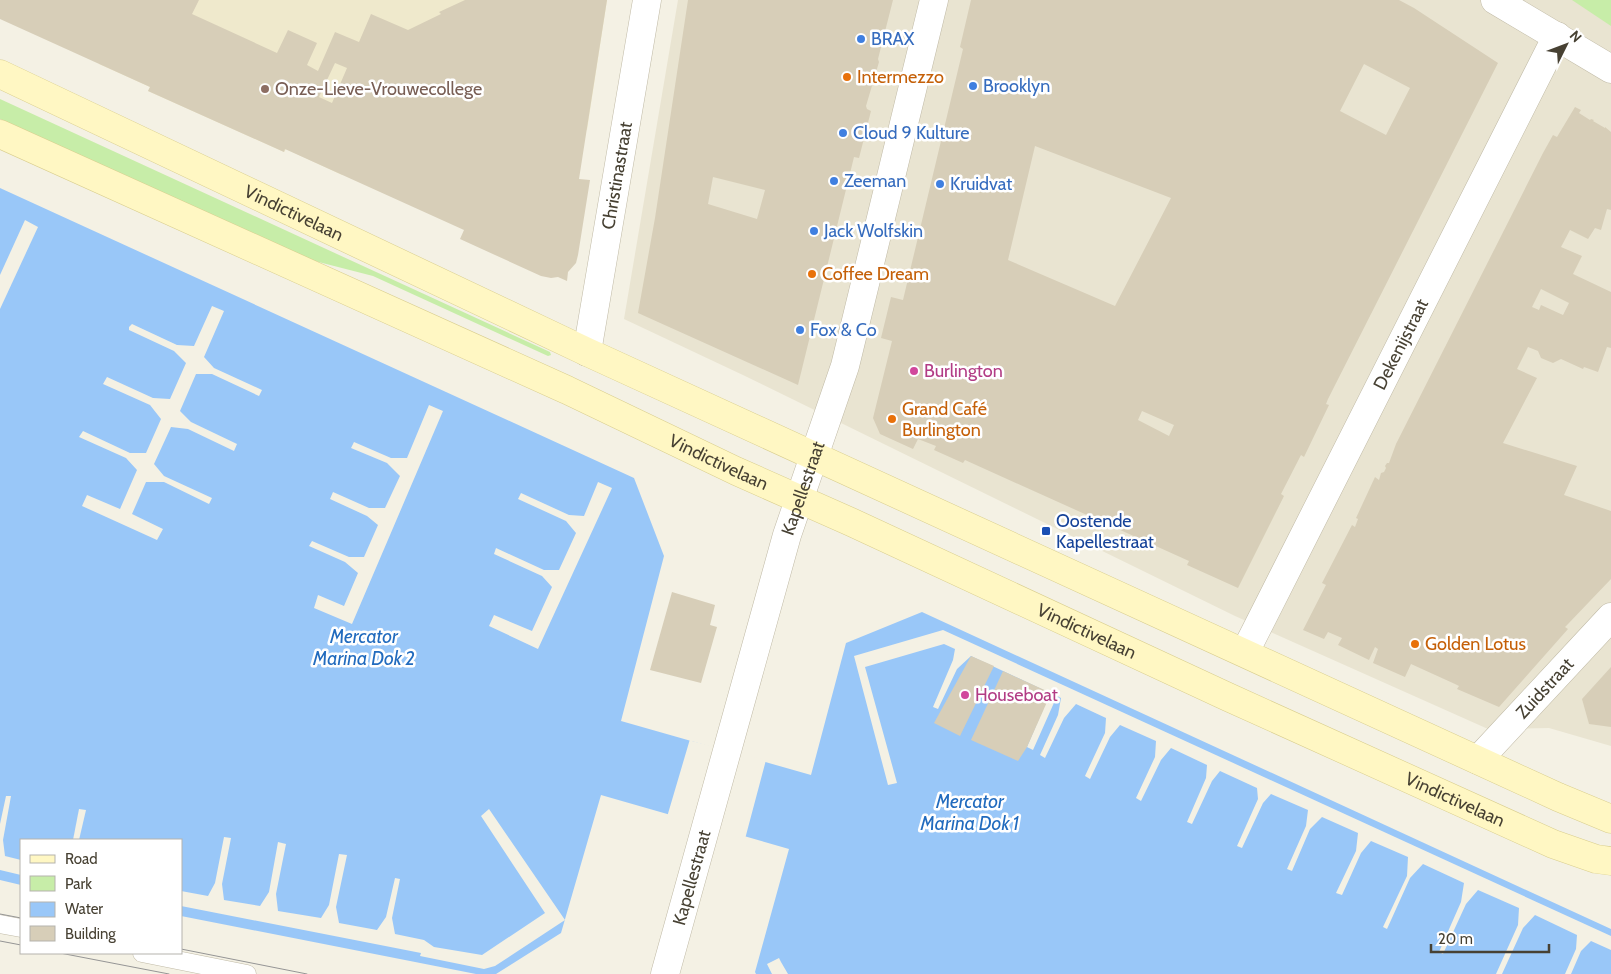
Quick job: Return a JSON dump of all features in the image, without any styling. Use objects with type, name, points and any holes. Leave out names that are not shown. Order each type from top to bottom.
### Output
[{"type":"street","name":"Christinastraat","points":[[587,352],[647,0]]},
{"type":"street","name":"Kapellestraat","points":[[665,974],[785,545],[845,366],[934,0]]},
{"type":"street","points":[[1494,0],[1611,69]]},
{"type":"street","name":"Dekenijstraat","points":[[1245,652],[1557,36]]},
{"type":"street","name":"Vindictivelaan","points":[[0,74],[587,352],[1558,797],[1611,818]]},
{"type":"street","name":"Vindictivelaan","points":[[0,134],[567,390],[736,471],[1228,698],[1553,844],[1596,859],[1611,861]]},
{"type":"street","points":[[567,390],[587,352]]},
{"type":"street","name":"Zuidstraat","points":[[1478,760],[1611,617]]},
{"type":"lane","points":[[0,924],[20,928]]},
{"type":"lane","points":[[147,954],[247,974]]},
{"type":"shaded area","name":"Onze-Lieve-Vrouwecollege","points":[[128,0],[607,0],[587,130],[471,111],[394,60],[342,175],[286,149],[284,152],[148,91],[150,87],[99,64]]},
{"type":"shaded area","points":[[678,0],[1611,0],[1611,746],[1549,728],[1488,729],[1235,616],[745,376],[624,319]]},
{"type":"green space","points":[[1572,0],[1611,0],[1611,26]]},
{"type":"green space","points":[[0,99],[550,352],[551,355],[548,356],[373,276],[303,258],[291,253],[0,119]]},
{"type":"water","name":"Mercator Marina Dok 2","points":[[0,188],[634,478],[664,556],[621,721],[811,775],[846,643],[922,612],[1611,929],[1611,974],[756,974],[789,849],[601,795],[561,933],[496,974],[476,974],[182,916],[182,839],[20,839],[20,885],[0,880]]},
{"type":"pier","points":[[25,220],[38,227],[0,309],[0,275]]},
{"type":"pier","points":[[212,306],[224,311],[204,357],[214,368],[262,390],[259,396],[212,374],[196,374],[180,411],[191,422],[237,444],[234,451],[188,429],[171,427],[154,464],[164,476],[212,498],[209,504],[164,482],[146,482],[132,514],[163,529],[157,540],[82,506],[87,495],[120,509],[137,470],[126,458],[79,437],[83,431],[130,453],[146,453],[161,419],[150,405],[103,384],[107,377],[153,398],[170,399],[186,363],[174,351],[129,330],[129,327],[132,324],[177,345],[194,346]]},
{"type":"pier","points":[[429,405],[443,411],[352,624],[314,608],[318,595],[344,606],[358,573],[345,562],[309,546],[312,541],[349,557],[364,557],[378,525],[367,516],[330,499],[333,492],[369,508],[385,508],[400,476],[387,463],[351,448],[354,442],[391,458],[407,458]]},
{"type":"pier","points":[[598,482],[612,488],[538,649],[489,626],[494,615],[532,631],[552,587],[542,576],[494,554],[496,548],[544,570],[559,570],[576,533],[566,521],[518,499],[521,493],[569,515],[584,516]]},
{"type":"pier","points":[[943,630],[1611,936],[1611,950],[1591,941],[1581,951],[1571,974],[1565,974],[1576,949],[1577,935],[1535,915],[1523,928],[1502,974],[1496,974],[1518,925],[1519,908],[1478,890],[1466,904],[1443,954],[1439,952],[1461,902],[1464,883],[1423,864],[1410,878],[1387,929],[1383,927],[1407,876],[1408,857],[1371,841],[1361,853],[1342,895],[1336,893],[1356,851],[1358,833],[1322,817],[1310,829],[1292,871],[1287,869],[1306,826],[1308,810],[1271,794],[1263,803],[1242,848],[1237,846],[1258,799],[1257,788],[1220,771],[1212,781],[1192,824],[1187,822],[1206,778],[1207,765],[1171,748],[1161,760],[1141,801],[1136,798],[1155,757],[1156,741],[1120,725],[1110,737],[1090,779],[1085,776],[1105,733],[1106,718],[1076,704],[1064,718],[1045,758],[1040,755],[1058,715],[1061,698],[1057,696],[1033,750],[1027,747],[1050,693],[971,656],[957,669],[938,709],[933,707],[953,660],[955,649],[944,644],[865,667],[897,783],[888,785],[854,656]]},
{"type":"pier","points":[[690,739],[766,760],[745,839],[667,817]]},
{"type":"pier","points":[[6,796],[11,796],[3,840],[5,856],[20,860],[20,875],[0,870],[0,824]]},
{"type":"pier","points":[[79,809],[86,810],[79,839],[73,839]]},
{"type":"pier","points":[[489,809],[565,920],[495,966],[484,969],[420,956],[421,953],[182,906],[182,891],[208,896],[215,883],[224,837],[231,838],[222,884],[224,900],[260,906],[269,892],[278,842],[286,844],[276,894],[278,911],[321,918],[329,905],[339,854],[347,855],[336,907],[339,923],[377,930],[386,917],[395,878],[400,879],[392,918],[395,934],[424,940],[434,947],[482,955],[545,913],[481,816]]},
{"type":"pier","points":[[779,958],[788,974],[772,974],[767,964]]},
{"type":"building","points":[[0,0],[199,0],[192,14],[277,53],[288,30],[317,43],[307,65],[318,71],[335,32],[359,42],[371,14],[408,30],[465,0],[607,0],[579,179],[590,180],[576,263],[568,272],[567,281],[558,277],[541,276],[460,239],[464,230],[285,149],[284,152],[148,91],[150,87],[0,19]],"holes":[[[335,63],[347,68],[332,103],[319,97]]]},
{"type":"building","points":[[688,0],[893,0],[878,59],[879,62],[866,106],[871,111],[859,158],[854,157],[798,385],[638,313],[655,218]],"holes":[[[713,177],[765,190],[757,219],[708,204]]]},
{"type":"building","points":[[971,0],[1399,0],[1498,63],[1328,399],[1326,404],[1329,405],[1304,457],[1301,455],[1281,494],[1284,496],[1238,588],[1187,565],[1189,561],[965,460],[963,463],[934,450],[936,446],[918,439],[913,449],[880,434],[873,418],[892,341],[881,338],[891,297],[903,300],[963,49],[960,47]],"holes":[[[1364,64],[1410,88],[1386,135],[1340,111]],[[1035,146],[1171,198],[1115,306],[1008,260]],[[1142,411],[1174,425],[1169,436],[1138,420]]]},
{"type":"building","points":[[1575,107],[1581,110],[1579,113],[1590,120],[1594,120],[1611,132],[1611,210],[1607,209],[1601,230],[1595,228],[1588,239],[1570,230],[1561,247],[1582,256],[1573,274],[1611,292],[1611,348],[1607,347],[1598,372],[1584,367],[1583,369],[1561,359],[1553,363],[1541,358],[1538,351],[1528,347],[1517,369],[1537,378],[1503,443],[1577,466],[1564,495],[1611,511],[1611,579],[1565,627],[1568,629],[1499,707],[1457,689],[1459,686],[1411,664],[1405,677],[1373,663],[1378,649],[1375,647],[1369,660],[1338,645],[1342,638],[1328,632],[1324,639],[1303,630],[1326,585],[1322,583],[1352,525],[1355,527],[1358,519],[1356,518],[1375,477],[1379,480],[1381,473],[1386,468],[1385,466],[1389,463],[1396,444],[1543,153],[1553,135],[1557,137]],"holes":[[[1541,289],[1569,303],[1563,315],[1541,305],[1539,310],[1532,307]]]},
{"type":"building","points":[[672,592],[715,605],[710,625],[717,627],[701,683],[650,670]]},
{"type":"building","name":"Houseboat","points":[[971,656],[994,666],[960,736],[934,723]]},
{"type":"building","points":[[1611,667],[1611,727],[1589,724],[1582,699]]},
{"type":"building","points":[[1003,671],[1051,693],[1027,747],[1018,761],[971,740]]},
{"type":"tram line","points":[[0,914],[20,918]]},
{"type":"tram line","points":[[0,941],[20,945]]},
{"type":"tram line","points":[[182,949],[307,974]]},
{"type":"tram line","points":[[65,954],[169,974]]},
{"type":"place","name":"BRAX","points":[[861,39]]},
{"type":"place","name":"Intermezzo","points":[[847,77]]},
{"type":"place","name":"Brooklyn","points":[[973,86]]},
{"type":"place","name":"Onze-Lieve-Vrouwecollege","points":[[265,89]]},
{"type":"place","name":"Cloud 9 Kulture","points":[[843,133]]},
{"type":"place","name":"Zeeman","points":[[834,181]]},
{"type":"place","name":"Kruidvat","points":[[940,184]]},
{"type":"place","name":"Jack Wolfskin","points":[[814,231]]},
{"type":"place","name":"Coffee Dream","points":[[812,274]]},
{"type":"place","name":"Fox & Co","points":[[800,330]]},
{"type":"place","name":"Burlington","points":[[914,371]]},
{"type":"place","name":"Grand Café Burlington","points":[[892,419]]},
{"type":"place","name":"Oostende Kapellestraat","points":[[1046,531]]},
{"type":"place","name":"Golden Lotus","points":[[1415,644]]},
{"type":"place","name":"Houseboat","points":[[965,695]]},
{"type":"water label","name":"Mercator Marina Dok 1","points":[[970,812]]}]
